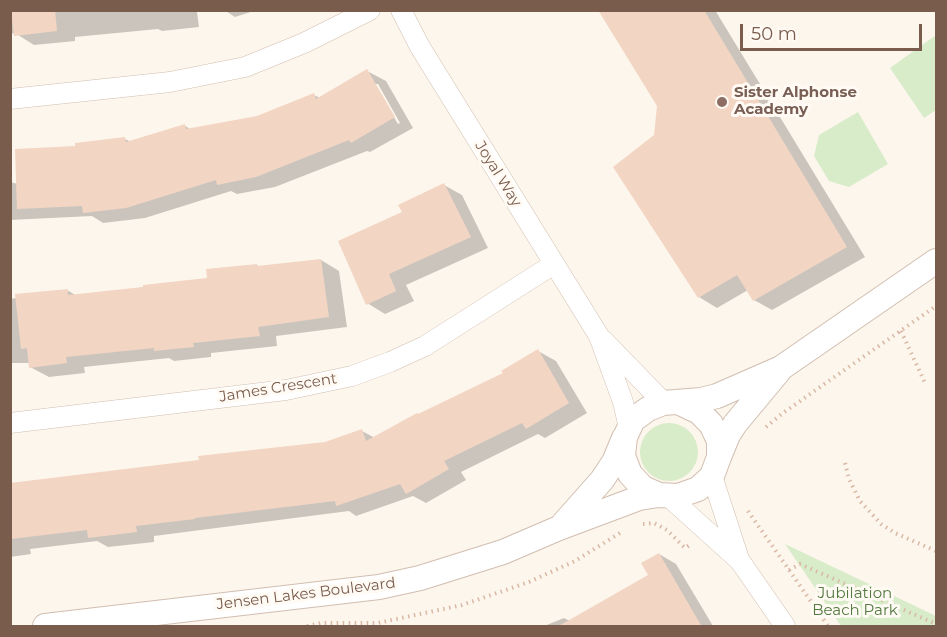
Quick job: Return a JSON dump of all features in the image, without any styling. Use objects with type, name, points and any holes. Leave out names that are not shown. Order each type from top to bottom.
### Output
[{"type":"street","points":[[10,99],[170,82],[245,66],[304,43],[370,10]]},
{"type":"street","name":"Joyal Way","points":[[400,10],[420,47],[599,336],[623,402],[627,433]]},
{"type":"street","points":[[781,368],[735,424],[715,466],[698,489],[678,496],[664,495],[643,488],[630,474],[623,456],[627,433],[633,420],[648,409],[717,396],[781,368],[936,261]]},
{"type":"street","name":"James Crescent","points":[[10,423],[286,390],[352,376],[425,346],[554,264]]},
{"type":"street","name":"Joyal Way","points":[[599,336],[672,403]]},
{"type":"street","points":[[672,403],[699,412],[711,424],[719,441],[715,466],[740,561]]},
{"type":"street","name":"Jensen Lakes Boulevard","points":[[559,528],[602,480],[614,462],[627,433]]},
{"type":"street","points":[[664,495],[740,561],[785,627]]},
{"type":"street","name":"Jensen Lakes Boulevard","points":[[45,627],[379,587],[464,566],[639,498],[664,495]]},
{"type":"path","points":[[764,430],[783,413],[936,306]]},
{"type":"path","points":[[901,331],[925,383]]},
{"type":"path","points":[[845,463],[849,479],[860,501],[881,524],[895,533],[936,551]]},
{"type":"path","points":[[745,506],[828,627]]},
{"type":"path","points":[[637,524],[654,523],[667,530],[685,548]]},
{"type":"path","points":[[307,627],[321,623],[378,623],[462,605],[529,582],[566,565],[628,529]]},
{"type":"path","points":[[789,571],[800,564],[936,624]]},
{"type":"green space","points":[[936,35],[936,110],[924,118],[890,68]]},
{"type":"green space","points":[[858,112],[888,164],[849,187],[829,181],[814,156],[819,135]]},
{"type":"green space","points":[[663,423],[675,423],[685,427],[694,436],[698,458],[690,473],[675,481],[663,481],[653,477],[644,468],[640,458],[640,446],[644,436],[653,427]]},
{"type":"green space","name":"Jubilation Beach Park","points":[[785,544],[936,616],[936,626],[841,626]]},
{"type":"building","points":[[11,10],[55,10],[57,31],[14,36]]},
{"type":"building","points":[[598,10],[704,10],[847,247],[753,301],[737,275],[698,298],[613,167],[654,135],[657,106]]},
{"type":"building","points":[[367,69],[395,117],[351,143],[349,140],[256,177],[217,185],[216,180],[126,208],[83,213],[82,206],[17,209],[15,149],[75,146],[75,143],[125,137],[126,142],[185,124],[186,129],[257,116],[314,93],[316,99]]},
{"type":"building","points":[[444,183],[471,237],[389,274],[396,291],[366,305],[338,241],[402,212],[398,205]]},
{"type":"building","points":[[321,259],[329,317],[258,327],[260,336],[193,343],[194,347],[154,351],[154,348],[66,357],[67,363],[29,368],[27,348],[21,349],[15,294],[68,289],[68,295],[143,287],[143,285],[207,278],[206,269]]},
{"type":"building","points":[[538,349],[569,403],[526,429],[522,423],[444,461],[449,469],[406,494],[400,484],[336,506],[335,501],[195,518],[136,526],[137,532],[88,538],[87,530],[10,539],[10,483],[199,460],[198,456],[325,442],[362,429],[366,441],[417,413],[503,373],[501,371]]},
{"type":"building","points":[[659,553],[702,627],[557,627],[648,575],[641,563]]},
{"type":"place","name":"Sister Alphonse Academy","points":[[722,102]]}]
